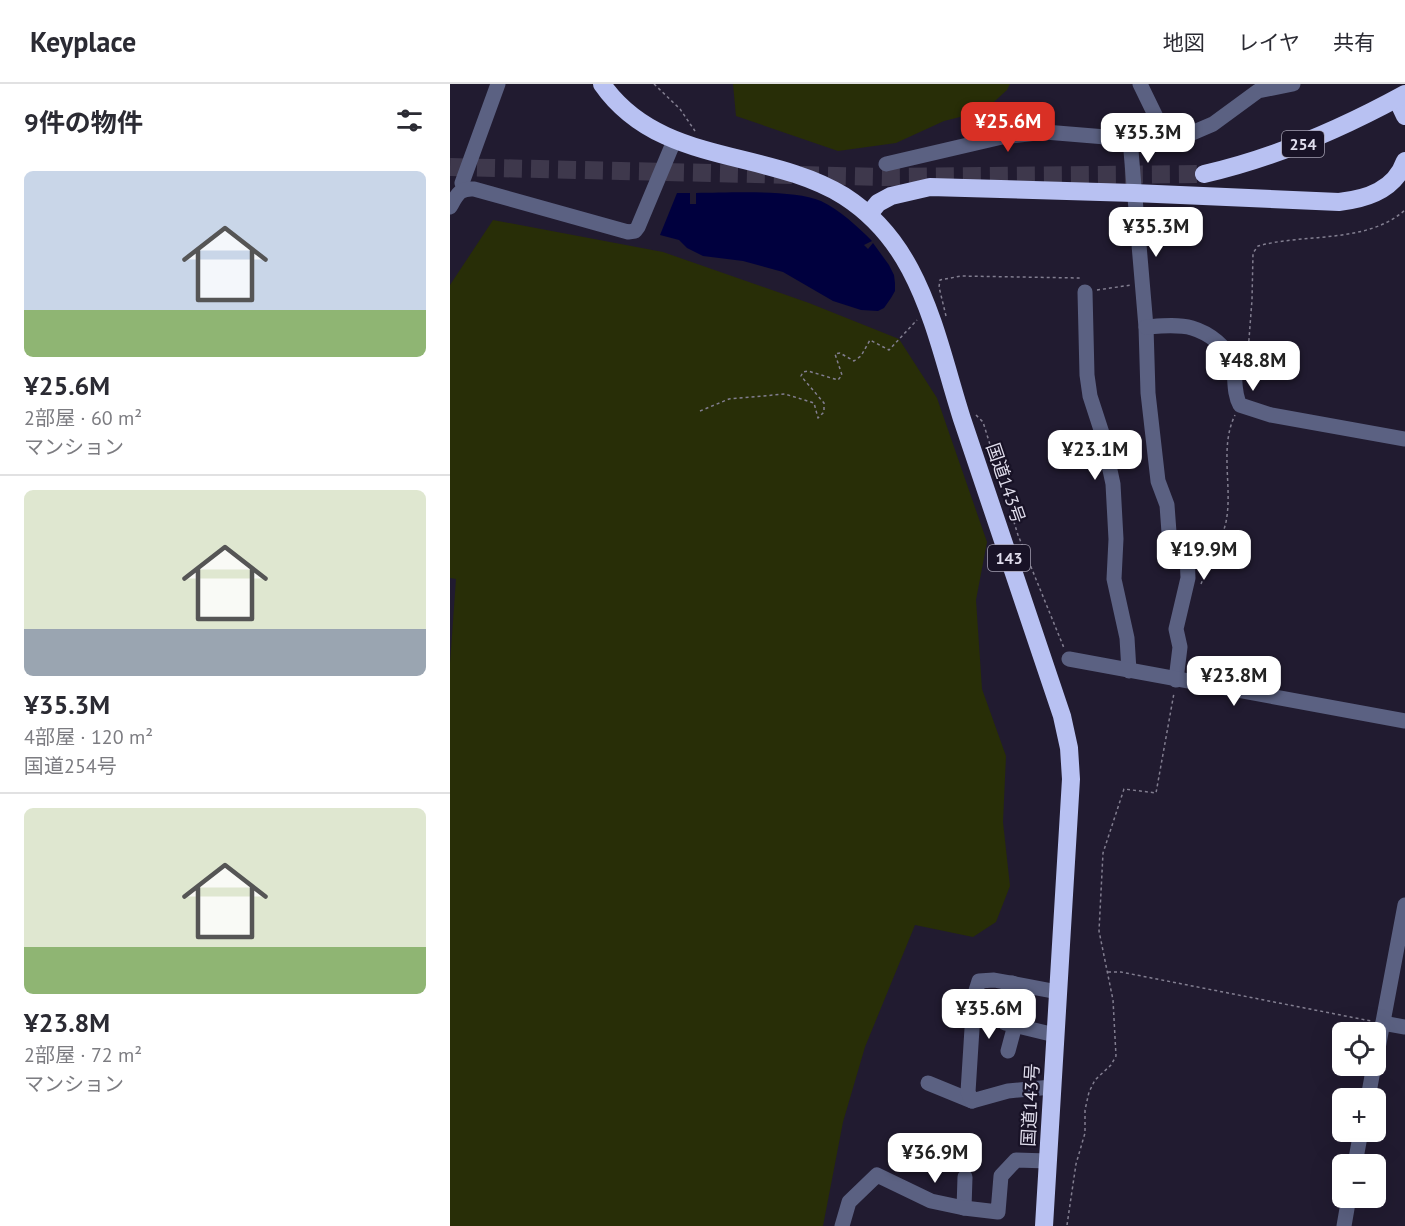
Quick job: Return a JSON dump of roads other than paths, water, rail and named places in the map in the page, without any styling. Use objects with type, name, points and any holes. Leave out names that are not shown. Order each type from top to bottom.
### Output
[{"type":"highway","name":"国道143号","points":[[602,84],[620,107],[674,141],[807,177],[846,197],[869,214],[900,252],[928,309],[1062,716],[1069,747],[1071,779],[1044,1226]]},
{"type":"highway","name":"254","points":[[1204,174],[1296,147],[1401,96],[1405,116]]},
{"type":"highway","points":[[869,214],[878,203],[891,196],[930,187],[1339,202],[1358,200],[1385,189],[1405,161]]},
{"type":"street","points":[[465,188],[462,183],[498,84]]},
{"type":"street","points":[[1140,84],[1159,123],[1162,138]]},
{"type":"street","points":[[885,164],[1002,137],[1045,132],[1130,139],[1162,138],[1191,133],[1214,124],[1259,88],[1293,84]]},
{"type":"street","points":[[1130,139],[1146,327],[1148,393],[1158,481],[1167,505],[1170,546],[1187,555],[1188,578],[1176,629],[1180,647],[1176,680]]},
{"type":"street","points":[[450,207],[459,191],[465,188],[474,189],[628,232],[634,231],[638,227],[674,141]]},
{"type":"street","points":[[1085,292],[1087,375],[1090,396],[1102,433],[1113,484],[1116,539],[1114,579],[1127,638],[1129,671]]},
{"type":"street","points":[[1146,327],[1193,328],[1213,339],[1226,351],[1233,364],[1236,398],[1240,405],[1272,415],[1405,439]]},
{"type":"street","points":[[1069,659],[1405,722]]},
{"type":"street","points":[[1383,1022],[1405,905]]},
{"type":"street","points":[[972,1101],[968,1092],[974,997],[979,981],[994,980],[1058,992]]},
{"type":"street","points":[[1012,983],[1005,1023],[1055,1035]]},
{"type":"street","points":[[1386,1024],[1405,1027]]},
{"type":"street","points":[[1008,1051],[1015,1025]]},
{"type":"street","points":[[928,1083],[972,1101],[1008,1091],[1052,1087]]},
{"type":"street","points":[[842,1226],[849,1202],[877,1175],[931,1201],[998,1212],[1001,1176],[1016,1160],[1048,1161]]},
{"type":"street","points":[[964,1208],[966,1177]]},
{"type":"street","points":[[1344,1226],[1347,1208]]},
{"type":"tunnel","points":[[450,167],[883,177],[1204,174]]}]
